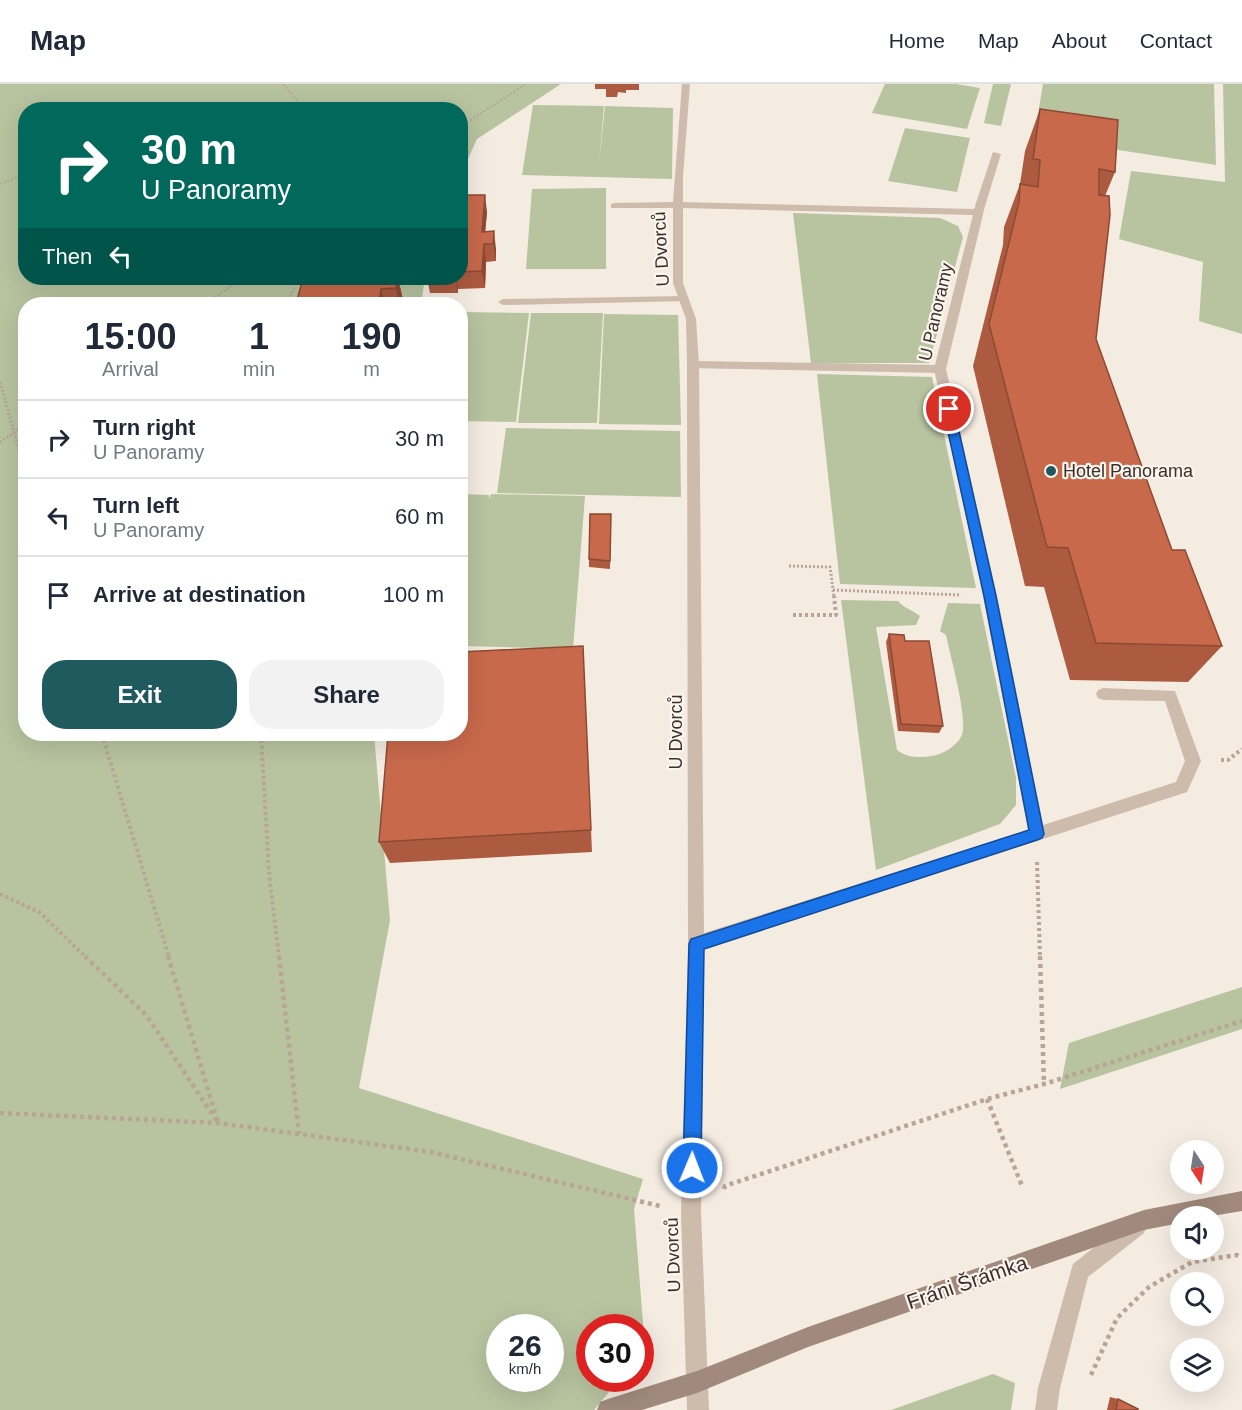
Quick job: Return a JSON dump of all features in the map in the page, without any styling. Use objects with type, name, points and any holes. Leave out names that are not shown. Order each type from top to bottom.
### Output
[{"type":"street","name":"U Dvorců","points":[[686,84],[678,176],[678,283],[691,319],[693,365],[696,944],[691,1213],[698,1410]]},
{"type":"street","name":"U Panoramy","points":[[996,154],[979,209],[940,369],[990,596],[1037,834]]},
{"type":"street","points":[[614,206],[979,209]]},
{"type":"street","points":[[503,302],[684,299]]},
{"type":"street","points":[[693,365],[940,369]]},
{"type":"street","points":[[696,944],[1182,787],[1193,761],[1170,694],[1103,694]]},
{"type":"street","name":"Fráni Šrámka","points":[[608,1410],[697,1382],[808,1337],[1144,1220],[1242,1201]]},
{"type":"street","points":[[1046,1410],[1049,1388],[1080,1271],[1144,1220]]},
{"type":"path","points":[[283,84],[298,102]]},
{"type":"path","points":[[468,123],[526,84]]},
{"type":"path","points":[[0,184],[18,177]]},
{"type":"path","points":[[215,297],[233,285]]},
{"type":"path","points":[[0,382],[18,450]]},
{"type":"path","points":[[0,442],[18,431]]},
{"type":"path","points":[[789,566],[830,567],[836,615],[793,615]]},
{"type":"path","points":[[833,590],[955,595]]},
{"type":"path","points":[[104,741],[218,1123]]},
{"type":"path","points":[[261,741],[269,873],[299,1134]]},
{"type":"path","points":[[1037,834],[1044,1084]]},
{"type":"path","points":[[0,894],[39,912],[147,1016],[218,1123]]},
{"type":"path","points":[[0,1113],[218,1123],[431,1152],[691,1213],[719,1210],[725,1186],[987,1099],[1044,1084],[1242,1021]]},
{"type":"path","points":[[987,1099],[1022,1186]]},
{"type":"path","points":[[1091,1375],[1117,1318],[1149,1287],[1192,1262],[1237,1255],[1242,1257]]},
{"type":"green space","points":[[0,84],[561,84],[477,139],[468,159],[468,102],[18,102],[18,285],[424,285],[422,297],[18,297],[18,741],[375,741],[390,920],[359,1088],[643,1179],[634,1209],[642,1314],[576,1314],[576,1392],[609,1392],[594,1410],[0,1410]]},
{"type":"green space","points":[[885,84],[956,84],[980,88],[967,129],[872,113]]},
{"type":"green space","points":[[993,84],[1011,84],[1001,126],[984,123]]},
{"type":"green space","points":[[1043,84],[1214,84],[1216,165],[1034,137]]},
{"type":"green space","points":[[1223,84],[1242,84],[1242,334],[1199,321],[1203,262],[1119,239],[1131,171],[1225,182]]},
{"type":"green space","points":[[533,105],[604,106],[599,165],[605,106],[673,108],[672,179],[522,175]]},
{"type":"green space","points":[[905,128],[970,138],[957,192],[888,181]]},
{"type":"green space","points":[[606,188],[606,269],[526,269],[532,189]]},
{"type":"green space","points":[[793,213],[940,218],[958,226],[963,237],[929,363],[811,363]]},
{"type":"green space","points":[[468,312],[529,313],[516,422],[468,421]]},
{"type":"green space","points":[[531,313],[603,313],[597,423],[518,423]]},
{"type":"green space","points":[[604,314],[678,315],[681,425],[599,424]]},
{"type":"green space","points":[[817,374],[932,377],[976,588],[840,584]]},
{"type":"green space","points":[[506,428],[680,431],[681,497],[497,493]]},
{"type":"green space","points":[[468,494],[489,495],[489,499],[491,494],[585,496],[573,649],[468,646]]},
{"type":"green space","points":[[841,600],[898,601],[920,616],[916,625],[876,627],[897,750],[905,755],[918,757],[932,756],[945,751],[957,743],[962,735],[963,715],[958,686],[946,635],[940,631],[948,603],[980,604],[1016,778],[1016,805],[1000,824],[876,870]]},
{"type":"green space","points":[[1242,987],[1242,1029],[1060,1089],[1069,1043]]},
{"type":"green space","points":[[993,1374],[1015,1383],[1011,1410],[891,1410]]},
{"type":"building","name":"Hotel Panorama","points":[[1040,109],[1118,120],[1115,172],[1099,169],[1099,195],[1109,196],[1110,215],[1096,339],[1172,550],[1185,550],[1222,646],[1096,643],[1068,548],[1047,547],[989,324],[1019,202],[1020,184],[1038,187],[1040,160],[1033,159]]},
{"type":"building","points":[[468,195],[485,195],[482,232],[494,231],[493,244],[484,244],[482,271],[468,272]]},
{"type":"building","points":[[301,285],[396,285],[396,288],[381,289],[380,297],[298,297]]},
{"type":"building","points":[[590,514],[611,514],[610,561],[589,559]]},
{"type":"building","points":[[889,634],[904,635],[905,641],[929,641],[943,726],[901,724]]},
{"type":"building","points":[[583,646],[591,830],[379,842],[387,741],[468,741],[468,652]]},
{"type":"building","points":[[1118,1399],[1138,1409],[1138,1410],[1116,1410]]},
{"type":"place","name":"Hotel Panorama","points":[[1051,471]]},
{"type":"route","points":[[692,1168],[696,944],[1037,834],[990,596],[949,409]]}]
